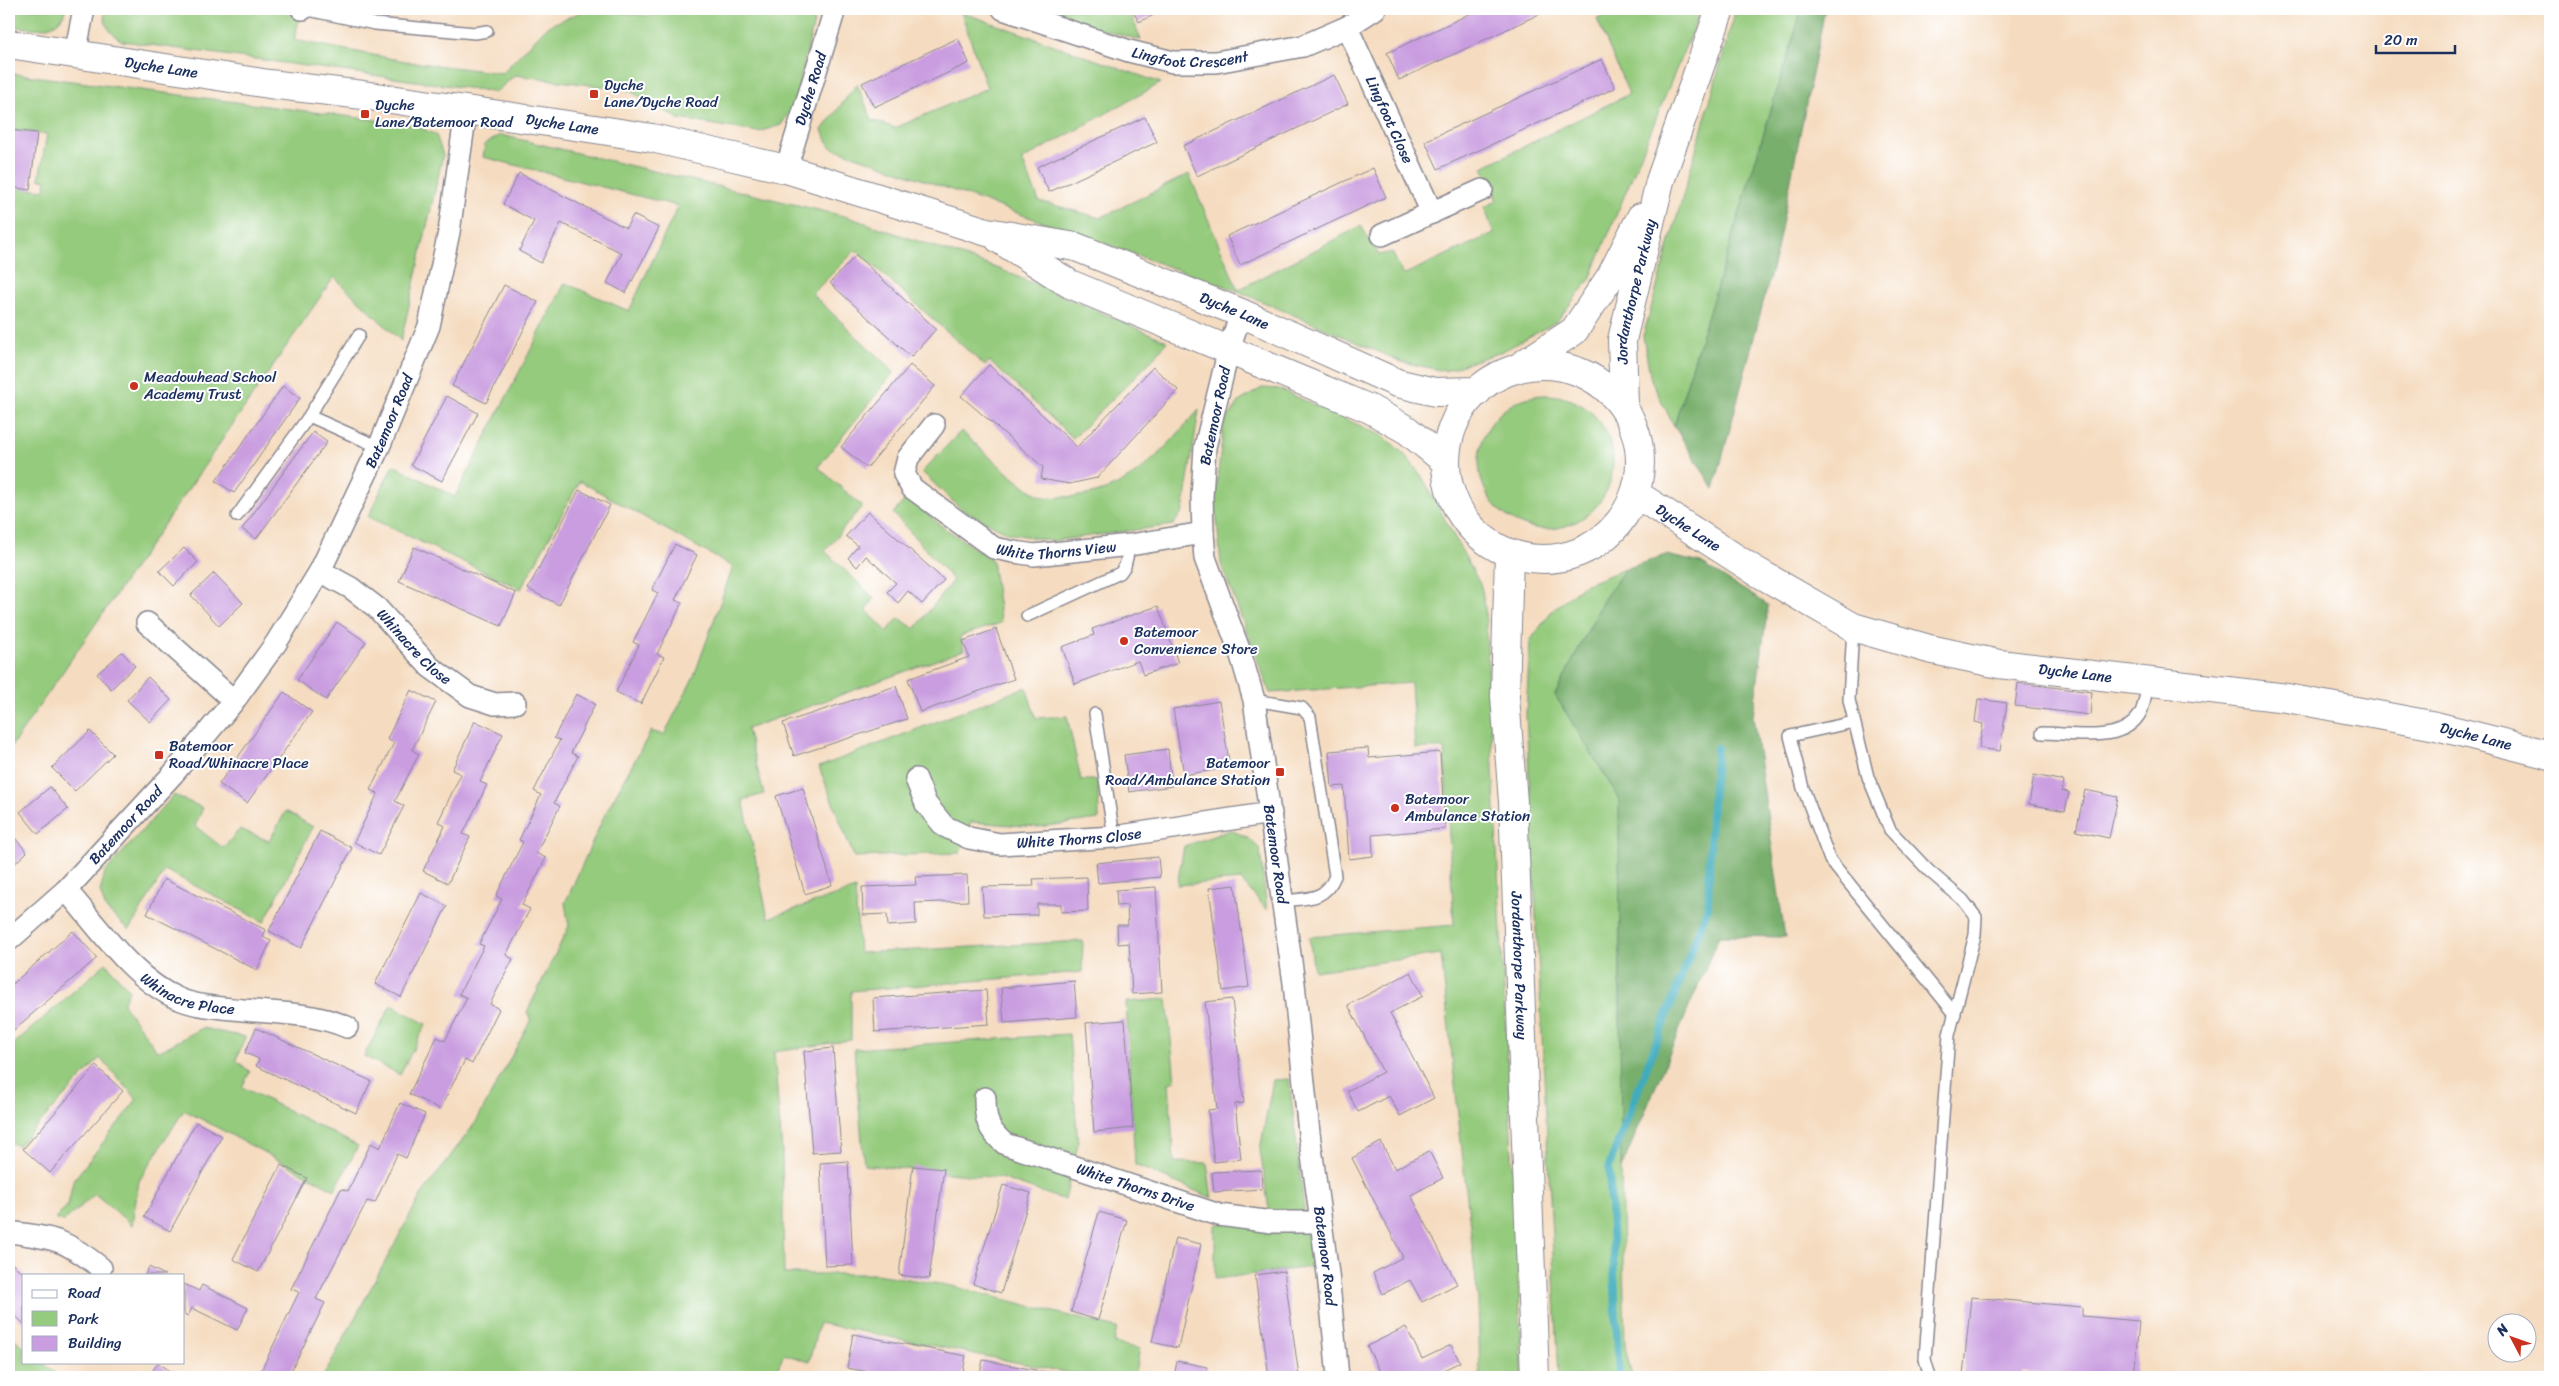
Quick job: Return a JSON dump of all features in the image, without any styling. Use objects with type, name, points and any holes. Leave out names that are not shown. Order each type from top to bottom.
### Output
[{"type":"main road","name":"Jordanthorpe Parkway","points":[[1624,404],[1622,340],[1660,181],[1720,9]]},
{"type":"main road","name":"Dyche Lane","points":[[9,44],[269,84],[363,95],[652,138],[786,169],[987,232],[1076,247],[1241,313],[1398,382],[1435,392],[1478,391]]},
{"type":"main road","name":"Jordanthorpe Parkway","points":[[1520,366],[1574,331],[1611,276],[1660,181]]},
{"type":"main road","name":"Dyche Lane","points":[[987,232],[1070,284],[1370,408],[1407,430],[1445,461]]},
{"type":"main road","points":[[1554,364],[1599,381],[1624,404],[1638,435],[1641,452],[1636,494],[1620,524],[1584,551],[1551,560],[1509,554],[1480,537],[1458,510],[1450,494],[1445,461],[1450,431],[1465,403],[1478,391],[1490,380],[1520,366],[1554,364]]},
{"type":"main road","name":"Dyche Lane","points":[[1636,494],[1754,570],[1853,627],[1929,648],[1999,664],[2288,698],[2436,726],[2550,755]]},
{"type":"main road","name":"Jordanthorpe Parkway","points":[[1509,554],[1506,696],[1513,802],[1535,1377]]},
{"type":"street","points":[[75,54],[84,9]]},
{"type":"street","name":"Dyche Road","points":[[786,169],[835,9]]},
{"type":"street","name":"Lingfoot Crescent","points":[[1003,9],[1129,51],[1173,62],[1216,62],[1304,46],[1347,27],[1375,9]]},
{"type":"street","name":"Lingfoot Close","points":[[1347,27],[1432,213]]},
{"type":"street","name":"Batemoor Road","points":[[9,940],[66,890],[173,774],[234,701],[276,643],[320,571],[380,447],[430,326],[449,232],[466,111]]},
{"type":"street","points":[[1382,235],[1482,190]]},
{"type":"street","name":"Batemoor Road","points":[[1241,313],[1229,349],[1205,447],[1202,497],[1205,558],[1240,652],[1254,700],[1283,901],[1338,1377]]},
{"type":"street","name":"White Thorns View","points":[[934,425],[908,458],[904,474],[912,488],[994,548],[1034,555],[1130,545],[1203,534]]},
{"type":"street","name":"Whinacre Close","points":[[320,571],[350,588],[377,608],[430,668],[470,696],[495,704],[515,703]]},
{"type":"street","points":[[147,622],[234,701]]},
{"type":"street","name":"White Thorns Close","points":[[916,779],[926,804],[944,826],[969,838],[1000,844],[1114,836],[1271,813]]},
{"type":"street","name":"Whinacre Place","points":[[66,890],[130,963],[152,984],[180,1000],[217,1007],[280,1012],[329,1020],[347,1027]]},
{"type":"street","name":"White Thorns Drive","points":[[985,1098],[985,1114],[992,1134],[1005,1144],[1219,1215],[1272,1222],[1321,1222]]},
{"type":"street","points":[[9,1232],[52,1238],[76,1248],[101,1268]]},
{"type":"lane","points":[[302,9],[375,24],[475,33],[487,31]]},
{"type":"lane","points":[[237,516],[309,416],[359,335]]},
{"type":"lane","points":[[309,416],[380,447]]},
{"type":"lane","points":[[1027,616],[1120,573],[1126,566],[1130,545]]},
{"type":"lane","points":[[1853,627],[1849,700],[1868,777],[1890,830],[1929,871],[1963,900],[1976,917],[1975,935],[1949,1035],[1940,1140],[1939,1186],[1930,1266],[1925,1359],[1930,1377]]},
{"type":"lane","points":[[2042,733],[2121,732],[2134,722],[2142,711],[2148,682]]},
{"type":"lane","points":[[1254,700],[1302,708],[1310,717],[1335,876],[1330,888],[1320,896],[1283,901]]},
{"type":"lane","points":[[1095,714],[1114,836]]},
{"type":"lane","points":[[1854,722],[1790,736],[1803,788],[1830,860],[1954,1014]]},
{"type":"green space","points":[[9,9],[66,9],[56,23],[42,28],[34,28],[9,26]]},
{"type":"green space","points":[[105,9],[302,9],[294,40],[410,62],[502,73],[548,26],[588,9],[649,16],[678,9],[817,9],[794,105],[781,125],[758,132],[679,119],[628,90],[515,75],[496,92],[122,41],[108,28],[104,14]]},
{"type":"green space","points":[[1045,9],[1129,9],[1141,40],[1090,27]]},
{"type":"green space","points":[[1622,9],[1701,9],[1590,279],[1556,322],[1503,351],[1445,371],[1402,362],[1238,291],[830,147],[822,130],[857,84],[872,120],[895,128],[987,88],[961,12],[1161,83],[1022,160],[1039,201],[1100,218],[1189,174],[1238,290],[1361,226],[1379,255],[1392,252],[1403,275],[1494,233],[1484,207],[1497,201],[1483,167],[1629,94],[1597,19]]},
{"type":"green space","points":[[1736,9],[1802,9],[1674,426],[1651,380],[1643,336]]},
{"type":"green space","points":[[1802,9],[1825,9],[1776,254],[1714,489],[1674,426]]},
{"type":"green space","name":"Meadowhead School Academy Trust","points":[[9,73],[415,125],[436,135],[443,155],[401,341],[334,277],[9,750],[9,187],[45,190],[46,180],[39,179],[47,134],[9,130]]},
{"type":"green space","points":[[501,135],[848,217],[1002,270],[1167,341],[1155,357],[1073,438],[989,361],[985,366],[856,250],[812,294],[894,372],[818,467],[862,506],[825,551],[874,598],[866,610],[887,631],[899,618],[915,629],[953,580],[893,513],[908,497],[940,525],[992,560],[1001,623],[960,636],[964,650],[747,729],[764,794],[743,800],[768,918],[855,889],[859,953],[1083,941],[1082,972],[851,991],[851,1040],[774,1052],[782,1152],[784,1274],[876,1274],[952,1286],[1117,1328],[1114,1343],[1140,1349],[1134,1377],[1079,1377],[1080,1375],[819,1323],[809,1362],[784,1354],[774,1377],[323,1377],[421,1195],[476,1122],[531,1020],[527,1012],[569,926],[565,903],[605,814],[651,731],[664,735],[694,676],[733,567],[580,481],[521,589],[368,517],[393,465],[455,497],[565,283],[629,311],[678,206],[483,157],[485,144]]},
{"type":"green space","points":[[1262,388],[1279,389],[1383,436],[1404,454],[1421,475],[1481,586],[1485,606],[1523,1377],[1480,1377],[1478,1301],[1441,954],[1314,971],[1309,937],[1454,925],[1444,748],[1415,748],[1411,683],[1270,693],[1221,564],[1215,499],[1224,423],[1240,401]]},
{"type":"green space","points":[[1546,395],[1572,400],[1583,406],[1593,415],[1602,425],[1608,436],[1613,462],[1608,488],[1602,499],[1593,509],[1583,518],[1572,524],[1546,529],[1520,524],[1509,518],[1499,509],[1490,499],[1484,488],[1479,462],[1484,436],[1490,425],[1499,415],[1509,406],[1520,400]]},
{"type":"green space","points":[[1199,410],[1183,511],[1173,525],[1052,541],[1008,533],[961,509],[922,472],[961,431],[1014,478],[1036,493],[1045,497],[1087,495],[1125,481],[1141,470]]},
{"type":"green space","points":[[1666,555],[1701,563],[1768,605],[1753,716],[1785,937],[1719,936],[1621,1169],[1619,798],[1555,695],[1604,599],[1625,569]]},
{"type":"green space","points":[[1625,569],[1604,599],[1555,695],[1619,798],[1621,1169],[1625,1347],[1632,1377],[1559,1377],[1526,714],[1530,641],[1551,612],[1582,586]]},
{"type":"green space","points":[[1026,687],[1036,718],[1067,716],[1081,780],[1098,780],[1099,819],[1038,827],[971,822],[960,853],[854,857],[819,767]]},
{"type":"green space","points":[[174,795],[203,808],[195,826],[223,848],[240,829],[269,841],[286,811],[313,827],[264,922],[165,870],[129,930],[106,909],[100,892],[105,872]]},
{"type":"green space","points":[[1231,830],[1248,838],[1260,849],[1267,910],[1241,880],[1177,885],[1184,846]]},
{"type":"green space","points":[[106,963],[129,990],[123,1004],[158,1052],[202,1028],[245,1037],[236,1060],[250,1072],[242,1087],[358,1146],[335,1190],[184,1110],[139,1181],[132,1225],[95,1194],[63,1222],[55,1219],[68,1205],[73,1181],[137,1099],[100,1058],[18,1146],[9,1142],[9,1048]]},
{"type":"green space","points":[[1167,999],[1175,1081],[1169,1083],[1174,1162],[1207,1163],[1212,1198],[1135,1165],[1126,1002]]},
{"type":"green space","points":[[391,1005],[426,1024],[400,1075],[364,1056]]},
{"type":"green space","points":[[1069,1034],[1078,1144],[1065,1200],[1000,1178],[864,1165],[854,1049]]},
{"type":"green space","points":[[1289,1079],[1311,1267],[1215,1279],[1215,1225],[1269,1210],[1260,1150],[1273,1080]]},
{"type":"green space","points":[[9,1334],[22,1345],[22,1364],[44,1364],[60,1377],[9,1377]]},
{"type":"building","points":[[619,9],[644,9],[644,12]]},
{"type":"building","points":[[1132,9],[1166,9],[1139,22]]},
{"type":"building","points":[[1480,9],[1550,9],[1399,80],[1387,53]]},
{"type":"building","points":[[958,38],[969,63],[874,107],[862,83]]},
{"type":"building","points":[[1602,59],[1615,88],[1438,169],[1425,141]]},
{"type":"building","points":[[1334,75],[1348,104],[1197,176],[1183,146]]},
{"type":"building","points":[[1145,117],[1157,142],[1049,192],[1037,167]]},
{"type":"building","points":[[9,130],[37,133],[30,190],[9,187]]},
{"type":"building","points":[[1373,168],[1386,197],[1240,265],[1227,236]]},
{"type":"building","points":[[519,173],[626,228],[633,215],[659,228],[626,293],[607,283],[622,253],[561,223],[541,263],[519,251],[534,221],[503,204]]},
{"type":"building","points":[[856,255],[936,329],[911,357],[830,283]]},
{"type":"building","points":[[504,285],[538,302],[486,403],[452,386]]},
{"type":"building","points":[[910,365],[935,386],[867,468],[841,447]]},
{"type":"building","points":[[989,365],[1077,447],[1153,367],[1178,390],[1097,478],[1069,484],[1041,479],[1043,467],[961,396]]},
{"type":"building","points":[[283,386],[300,398],[234,493],[216,481]]},
{"type":"building","points":[[447,396],[478,413],[442,481],[411,465]]},
{"type":"building","points":[[313,432],[327,442],[256,539],[242,529]]},
{"type":"building","points":[[579,490],[610,505],[559,605],[528,589]]},
{"type":"building","points":[[868,512],[944,580],[922,604],[908,591],[898,603],[887,592],[896,583],[866,556],[857,567],[848,558],[858,546],[846,536]]},
{"type":"building","points":[[675,544],[697,555],[675,600],[682,603],[657,654],[664,657],[641,704],[616,692],[639,645],[633,642],[658,593],[652,590]]},
{"type":"building","points":[[414,547],[516,593],[501,626],[399,581]]},
{"type":"building","points":[[184,548],[198,562],[174,586],[159,571]]},
{"type":"building","points":[[214,573],[243,603],[219,626],[191,595]]},
{"type":"building","name":"Batemoor Convenience Store","points":[[1158,606],[1178,663],[1143,675],[1138,661],[1075,684],[1062,647],[1094,635],[1092,629]]},
{"type":"building","points":[[337,622],[366,642],[326,700],[297,680]]},
{"type":"building","points":[[996,629],[1014,679],[920,712],[908,679],[969,657],[963,641]]},
{"type":"building","points":[[122,652],[135,666],[111,689],[97,674]]},
{"type":"building","points":[[148,677],[171,700],[150,722],[127,700]]},
{"type":"building","points":[[2018,683],[2092,692],[2090,715],[2015,706]]},
{"type":"building","points":[[896,686],[907,719],[794,756],[783,723]]},
{"type":"building","points":[[411,690],[436,702],[412,750],[419,754],[395,801],[404,806],[379,855],[354,842],[378,793],[370,790],[394,743],[387,739]]},
{"type":"building","points":[[284,692],[312,712],[247,803],[219,784]]},
{"type":"building","points":[[576,694],[595,704],[571,753],[578,756],[554,803],[560,806],[536,853],[546,858],[522,905],[530,909],[506,955],[513,959],[490,1004],[499,1009],[472,1064],[465,1060],[440,1109],[409,1094],[437,1037],[445,1041],[467,998],[459,994],[484,946],[479,944],[502,899],[496,896],[523,842],[519,840],[541,795],[534,791],[560,740],[554,738]]},
{"type":"building","points":[[1978,699],[2007,703],[2000,751],[1979,748],[1983,724],[1975,722]]},
{"type":"building","points":[[1219,701],[1230,767],[1184,775],[1173,709]]},
{"type":"building","points":[[475,721],[503,734],[480,782],[487,785],[463,834],[470,837],[448,883],[423,871],[445,826],[438,822],[461,774],[452,770]]},
{"type":"building","points":[[90,731],[113,754],[75,791],[52,768]]},
{"type":"building","name":"Batemoor Ambulance Station","points":[[1368,748],[1369,758],[1440,752],[1445,829],[1372,835],[1373,856],[1349,859],[1344,786],[1332,787],[1329,751]]},
{"type":"building","points":[[1168,749],[1172,786],[1129,792],[1124,755]]},
{"type":"building","points":[[2034,775],[2064,781],[2062,791],[2069,792],[2065,811],[2029,804]]},
{"type":"building","points":[[50,787],[68,809],[38,834],[20,812]]},
{"type":"building","points":[[803,788],[832,885],[805,894],[776,796]]},
{"type":"building","points":[[2085,790],[2118,797],[2109,838],[2076,831]]},
{"type":"building","points":[[9,831],[27,852],[9,869]]},
{"type":"building","points":[[320,831],[352,848],[301,948],[269,931]]},
{"type":"building","points":[[1158,857],[1160,877],[1098,883],[1096,863]]},
{"type":"building","points":[[967,875],[968,901],[915,903],[916,924],[888,926],[887,914],[863,915],[862,887],[916,885],[915,877]]},
{"type":"building","points":[[1087,877],[1088,911],[1061,912],[1061,904],[1037,904],[1037,915],[984,916],[982,887],[1034,886],[1033,879]]},
{"type":"building","points":[[164,879],[266,930],[263,937],[271,941],[257,970],[147,914]]},
{"type":"building","points":[[1235,885],[1249,987],[1223,991],[1209,888]]},
{"type":"building","points":[[1156,887],[1162,992],[1132,994],[1129,943],[1118,944],[1117,925],[1128,925],[1127,905],[1117,906],[1116,890]]},
{"type":"building","points":[[421,893],[447,906],[401,997],[375,984]]},
{"type":"building","points":[[73,931],[97,958],[9,1034],[9,987]]},
{"type":"building","points":[[1411,972],[1423,996],[1390,1013],[1434,1098],[1400,1116],[1389,1096],[1358,1112],[1347,1091],[1383,1072],[1348,1005]]},
{"type":"building","points":[[1074,981],[1077,1017],[1004,1023],[1001,988]]},
{"type":"building","points":[[986,990],[989,1024],[875,1032],[873,998]]},
{"type":"building","points":[[1232,999],[1244,1103],[1235,1104],[1241,1159],[1214,1162],[1208,1110],[1217,1109],[1205,1002]]},
{"type":"building","points":[[1125,1020],[1133,1128],[1094,1132],[1086,1023]]},
{"type":"building","points":[[256,1028],[371,1081],[356,1113],[256,1066],[259,1059],[245,1053]]},
{"type":"building","points":[[833,1048],[841,1151],[812,1153],[804,1051]]},
{"type":"building","points":[[96,1066],[123,1091],[50,1173],[23,1149]]},
{"type":"building","points":[[400,1103],[425,1114],[406,1158],[397,1154],[375,1203],[367,1201],[316,1299],[325,1303],[288,1377],[258,1377],[299,1292],[291,1289],[341,1189],[348,1191],[371,1143],[380,1148]]},
{"type":"building","points":[[196,1122],[222,1136],[170,1231],[144,1217]]},
{"type":"building","points":[[1381,1142],[1395,1169],[1429,1151],[1443,1178],[1411,1195],[1457,1284],[1422,1302],[1410,1280],[1383,1294],[1373,1273],[1403,1257],[1352,1158]]},
{"type":"building","points":[[848,1161],[853,1265],[825,1266],[820,1163]]},
{"type":"building","points":[[281,1165],[307,1178],[258,1272],[233,1259]]},
{"type":"building","points":[[913,1166],[944,1169],[929,1279],[899,1275]]},
{"type":"building","points":[[1261,1170],[1262,1189],[1214,1192],[1212,1172]]},
{"type":"building","points":[[1003,1185],[1031,1193],[1001,1293],[973,1284]]},
{"type":"building","points":[[1099,1212],[1127,1220],[1098,1320],[1071,1312]]},
{"type":"building","points":[[1175,1238],[1201,1244],[1178,1348],[1152,1342]]},
{"type":"building","points":[[9,1261],[24,1274],[22,1274],[22,1322],[9,1310]]},
{"type":"building","points":[[149,1267],[163,1274],[146,1274]]},
{"type":"building","points":[[1284,1271],[1299,1376],[1269,1377],[1255,1275]]},
{"type":"building","points":[[185,1284],[199,1291],[202,1285],[248,1308],[237,1330],[192,1308],[188,1316],[185,1314]]},
{"type":"building","points":[[1971,1297],[2082,1307],[2082,1316],[2139,1321],[2134,1377],[2076,1377],[2022,1372],[2022,1377],[1963,1376]]},
{"type":"building","points":[[1406,1327],[1422,1359],[1451,1345],[1460,1362],[1429,1377],[1383,1377],[1367,1346]]},
{"type":"building","points":[[853,1334],[966,1356],[962,1377],[896,1377],[847,1368]]},
{"type":"building","points":[[983,1360],[1051,1373],[1050,1377],[979,1377]]},
{"type":"building","points":[[1177,1361],[1207,1367],[1205,1377],[1174,1377]]},
{"type":"building","points":[[157,1364],[160,1364],[180,1377],[148,1377]]},
{"type":"waterway","points":[[1619,1377],[1609,1166],[1708,907],[1711,817],[1717,748]]},
{"type":"place","name":"Dyche Lane/Dyche Road","points":[[594,94]]},
{"type":"place","name":"Dyche Lane/Batemoor Road","points":[[365,114]]},
{"type":"place","name":"Meadowhead School Academy Trust","points":[[134,386]]},
{"type":"place","name":"Batemoor Convenience Store","points":[[1124,641]]},
{"type":"place","name":"Batemoor Road/Whinacre Place","points":[[159,755]]},
{"type":"place","name":"Batemoor Road/Ambulance Station","points":[[1280,772]]},
{"type":"place","name":"Batemoor Ambulance Station","points":[[1395,808]]}]
